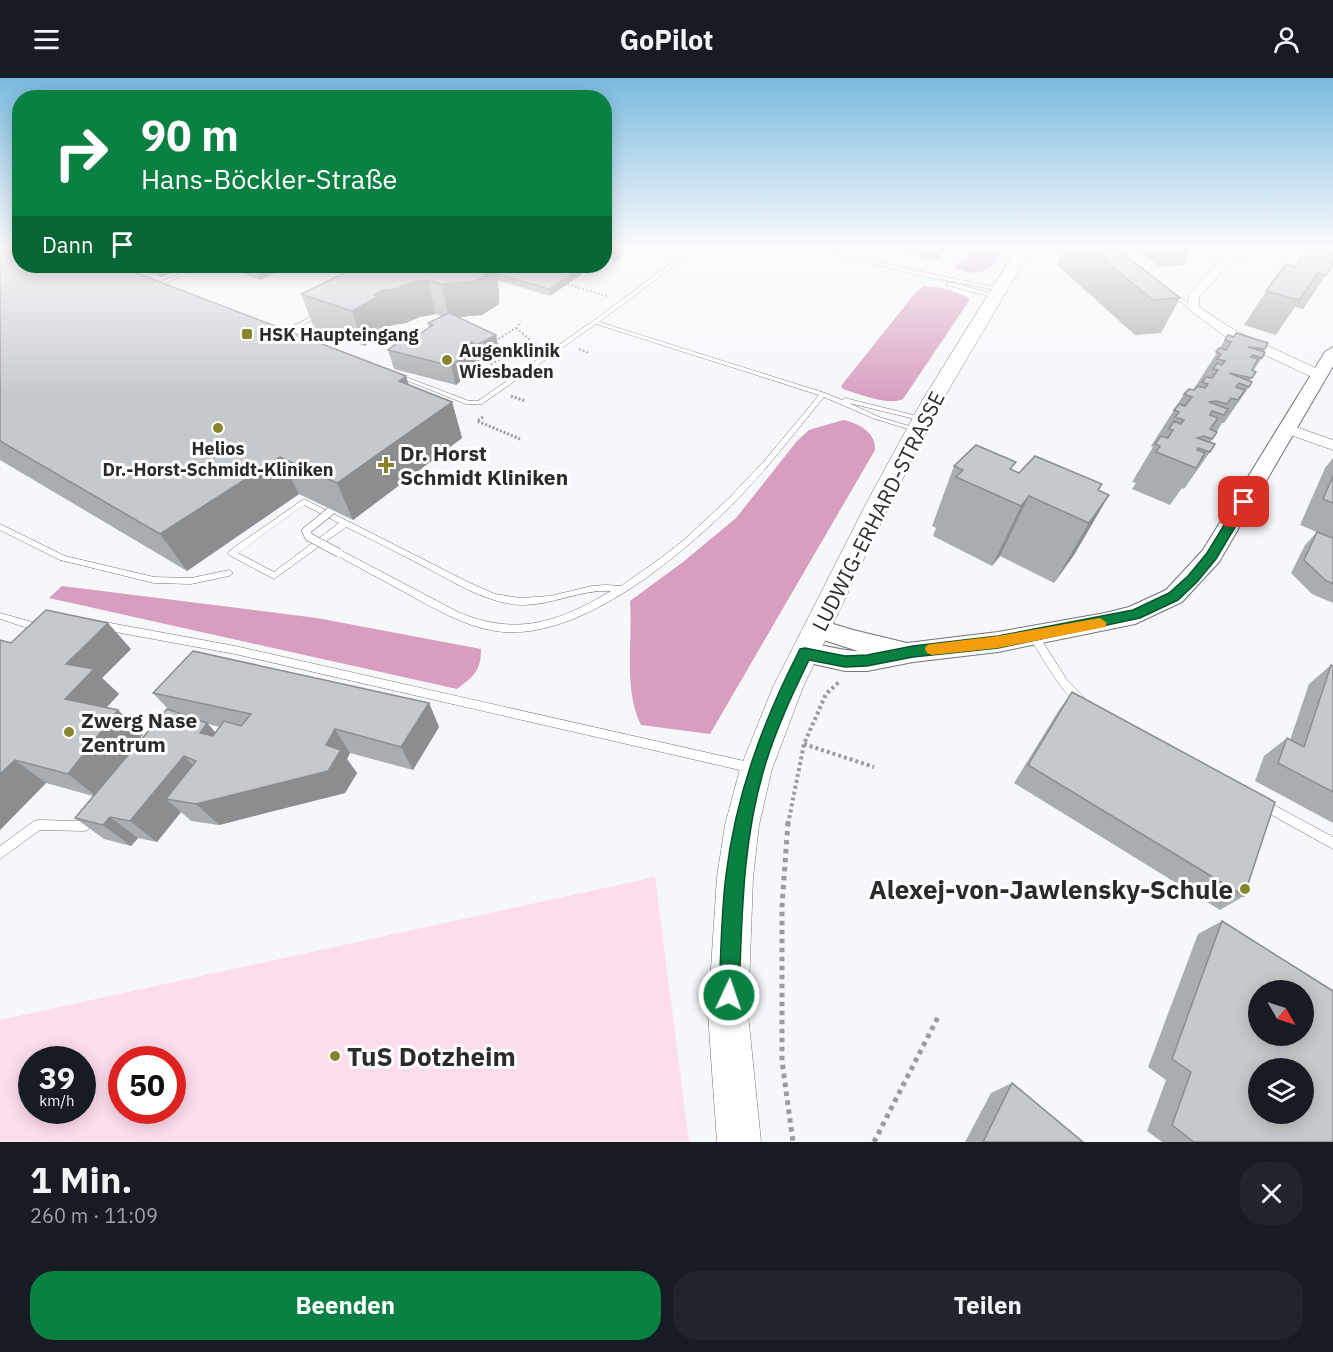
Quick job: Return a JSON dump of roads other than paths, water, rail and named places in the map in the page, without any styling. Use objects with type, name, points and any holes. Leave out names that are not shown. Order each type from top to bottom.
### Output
[{"type":"main road","name":"LUDWIG-ERHARD-STRASSE","points":[[739,1142],[728,1014],[735,877],[742,825],[756,769],[777,711],[920,425],[996,298]]},
{"type":"street","points":[[1193,298],[1193,308],[1231,334],[1319,375]]},
{"type":"street","points":[[811,641],[845,662],[884,658],[1034,636],[1135,615],[1174,596],[1211,556],[1333,352]]},
{"type":"street","points":[[1287,429],[1333,445]]},
{"type":"lane","points":[[393,374],[474,404],[484,401],[628,298]]},
{"type":"lane","points":[[1177,298],[1193,308]]},
{"type":"lane","points":[[284,333],[324,312]]},
{"type":"lane","points":[[595,322],[920,425]]},
{"type":"lane","points":[[275,329],[295,337]]},
{"type":"lane","points":[[826,395],[877,418],[920,425]]},
{"type":"lane","points":[[332,510],[306,531],[309,537],[466,620],[502,629],[547,624],[567,619],[587,610],[621,590],[688,542],[728,505],[826,395]]},
{"type":"lane","points":[[345,523],[274,576],[232,553],[304,502],[453,578],[503,599],[538,602],[594,588],[621,590]]},
{"type":"lane","points":[[0,527],[63,558],[154,580],[191,581],[229,573]]},
{"type":"lane","points":[[0,616],[38,628],[49,627]]},
{"type":"lane","points":[[83,625],[95,624],[209,651],[637,740],[756,769]]},
{"type":"lane","points":[[1034,636],[1068,688],[1089,706]]},
{"type":"lane","points":[[1250,797],[1333,843]]},
{"type":"lane","points":[[0,854],[38,825],[84,826],[98,807]]},
{"type":"place","name":"HSK Haupteingang","points":[[247,334]]},
{"type":"place","name":"Augenklinik Wiesbaden","points":[[447,360]]},
{"type":"place","name":"Helios Dr.-Horst-Schmidt-Kliniken","points":[[218,428]]},
{"type":"place","name":"Dr. Horst Schmidt Kliniken","points":[[386,465]]},
{"type":"place","name":"Zwerg Nase Zentrum","points":[[69,732]]},
{"type":"place","name":"Alexej-von-Jawlensky-Schule","points":[[1245,889]]},
{"type":"place","name":"TuS Dotzheim","points":[[335,1056]]}]
